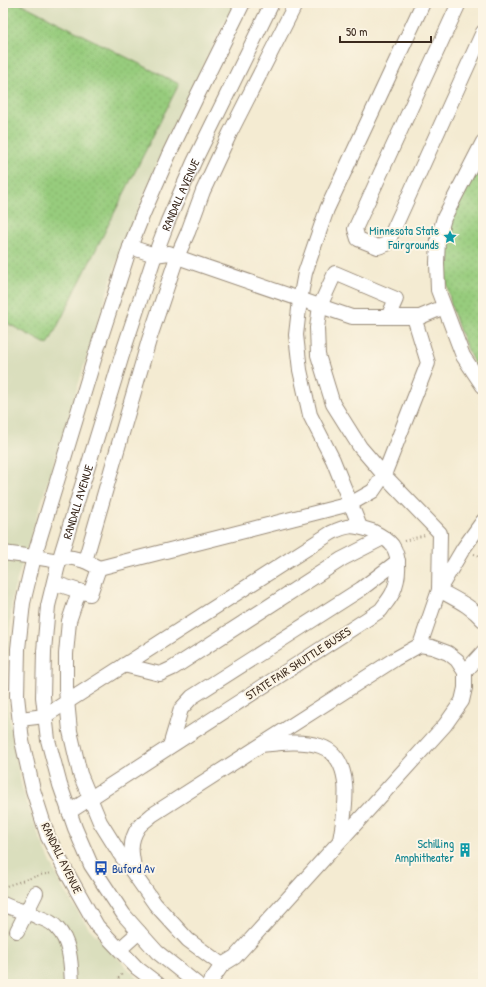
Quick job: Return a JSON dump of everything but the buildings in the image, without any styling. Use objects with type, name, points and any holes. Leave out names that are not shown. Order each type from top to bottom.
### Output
[{"type":"street","name":"RANDALL AVENUE","points":[[158,984],[137,968],[97,926],[48,837],[33,790],[22,741],[17,696],[18,649],[23,603],[34,557],[99,343],[130,247],[170,152],[243,3]]},
{"type":"street","name":"RANDALL AVENUE","points":[[197,984],[158,952],[139,932],[124,915],[91,865],[69,812],[48,740],[43,697],[44,651],[48,606],[60,559],[123,352],[155,255],[194,162],[272,3]]},
{"type":"street","points":[[84,561],[149,340],[177,257],[203,191],[230,133],[296,3]]},
{"type":"street","points":[[360,527],[333,460],[310,415],[300,370],[296,335],[300,300],[305,273],[327,209],[424,3]]},
{"type":"street","points":[[459,3],[355,230],[358,239],[378,247],[387,244],[483,32]]},
{"type":"street","points":[[483,142],[444,218],[438,239],[437,263],[438,290],[444,307],[463,356],[483,386]]},
{"type":"street","points":[[130,247],[155,255],[169,253],[300,300],[352,316],[420,317],[444,307]]},
{"type":"street","points":[[388,317],[396,299],[335,272],[320,306],[317,328],[318,355],[333,404],[360,448],[440,533],[439,590]]},
{"type":"street","points":[[3,553],[60,559],[74,558],[99,568],[350,504],[373,491],[384,475],[428,363],[414,317]]},
{"type":"street","points":[[420,645],[439,590],[463,550],[483,521]]},
{"type":"street","name":"STATE FAIR SHUTTLE BUSES","points":[[45,716],[331,533],[346,526],[360,527],[375,533],[392,544],[398,561],[397,575],[393,593],[381,610],[69,812]]},
{"type":"street","points":[[124,665],[160,674],[173,668],[342,559],[384,538]]},
{"type":"street","points":[[170,746],[181,709],[192,697],[361,589],[398,561]]},
{"type":"street","points":[[54,583],[90,594],[99,568]]},
{"type":"street","points":[[439,590],[464,604],[477,613],[483,620]]},
{"type":"street","points":[[79,591],[69,621],[66,654],[67,702],[70,731],[80,774],[100,822],[154,904],[188,940],[222,965]]},
{"type":"street","points":[[137,879],[130,851],[138,827],[152,815],[395,659],[420,645],[432,646],[448,653],[457,660],[465,672],[465,688],[462,701],[445,725],[235,957],[222,965],[208,984]]},
{"type":"street","points":[[465,672],[483,652]]},
{"type":"street","points":[[20,719],[45,716]]},
{"type":"street","points":[[260,745],[287,743],[320,746],[328,750],[339,761],[343,772],[345,798],[340,840]]},
{"type":"street","points":[[17,930],[36,893]]},
{"type":"street","points":[[3,904],[37,916],[56,927],[63,937],[70,955],[72,984]]},
{"type":"street","points":[[120,950],[139,932]]},
{"type":"shaded area","points":[[3,3],[234,3],[171,130],[117,261],[13,593],[6,687],[12,737],[22,788],[39,836],[63,889],[88,927],[143,984],[3,984]]},
{"type":"green space","points":[[3,3],[20,3],[179,84],[48,345],[3,321]]},
{"type":"green space","points":[[483,157],[483,375],[473,362],[460,332],[451,306],[444,269],[446,241],[452,218]]},
{"type":"place","name":"Minnesota State Fairgrounds","points":[[450,237]]},
{"type":"place","name":"Schilling Amphitheater","points":[[465,850]]},
{"type":"place","name":"Buford Av","points":[[101,868]]}]
